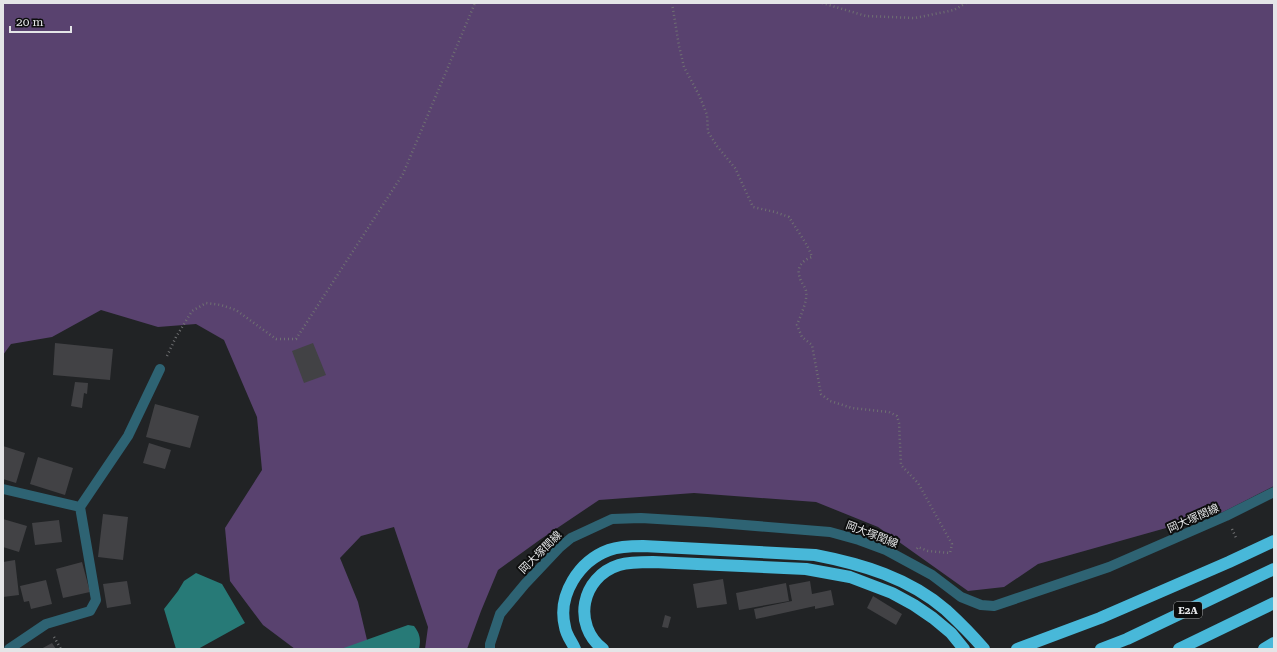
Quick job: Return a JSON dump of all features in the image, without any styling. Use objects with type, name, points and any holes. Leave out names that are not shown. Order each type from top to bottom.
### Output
[{"type":"highway","points":[[1017,649],[1100,618],[1274,541]]},
{"type":"highway","points":[[576,649],[565,627],[563,614],[566,597],[571,584],[580,570],[592,558],[609,550],[625,546],[815,555],[840,560],[886,573],[928,596],[945,609],[966,628],[984,649]]},
{"type":"highway","points":[[603,649],[594,641],[586,627],[583,613],[586,598],[595,581],[618,565],[653,562],[806,569],[850,577],[892,593],[914,605],[933,618],[951,634],[964,649]]},
{"type":"highway","name":"E2A","points":[[1101,649],[1127,639],[1274,569]]},
{"type":"highway","points":[[1179,649],[1274,603]]},
{"type":"highway","points":[[1264,649],[1274,643]]},
{"type":"street","points":[[9,649],[46,624],[90,611],[96,600],[80,507],[128,436],[160,369]]},
{"type":"street","points":[[3,489],[80,507]]},
{"type":"street","name":"岡大塚閏線","points":[[490,649],[490,644],[500,614],[546,561],[571,538],[612,519],[641,518],[830,532],[859,540],[886,550],[932,575],[961,597],[981,605],[994,606],[1109,567],[1226,516],[1274,492]]},
{"type":"path","points":[[160,369],[176,337],[192,311],[206,303],[220,305],[236,310],[276,339],[296,339],[403,174],[475,3]]},
{"type":"path","points":[[672,3],[678,46],[684,67],[708,115],[708,132],[717,146],[735,168],[753,207],[789,217],[810,249],[812,257],[804,259],[799,268],[799,277],[807,293],[804,307],[797,325],[802,337],[812,345],[821,394],[830,402],[852,408],[889,412],[897,416],[899,423],[901,465],[918,483],[952,544],[950,553],[928,551],[918,548],[908,562]]},
{"type":"path","points":[[822,3],[866,16],[915,18],[954,10],[966,3]]},
{"type":"shaded area","points":[[3,3],[1274,3],[1274,486],[1223,512],[1038,564],[1004,587],[968,591],[878,527],[816,502],[694,493],[599,500],[498,570],[467,649],[425,649],[428,627],[394,527],[361,536],[340,558],[358,602],[367,640],[360,649],[295,649],[263,625],[230,581],[225,528],[262,470],[257,417],[224,340],[196,324],[158,327],[101,310],[52,337],[11,344],[3,355]]},
{"type":"water","points":[[196,573],[222,584],[245,623],[198,649],[176,649],[164,609],[184,581]]},
{"type":"water","points":[[408,625],[414,626],[418,632],[420,637],[419,649],[341,649]]},
{"type":"building","points":[[55,343],[113,349],[110,380],[53,375]]},
{"type":"building","points":[[313,343],[326,375],[304,383],[292,351]]},
{"type":"building","points":[[75,382],[88,383],[87,394],[84,393],[82,408],[71,406]]},
{"type":"building","points":[[155,404],[199,416],[190,448],[146,437]]},
{"type":"building","points":[[149,443],[171,450],[165,469],[143,463]]},
{"type":"building","points":[[3,446],[25,453],[16,483],[3,479]]},
{"type":"building","points":[[38,457],[73,468],[65,495],[30,484]]},
{"type":"building","points":[[103,514],[128,517],[123,560],[98,557]]},
{"type":"building","points":[[3,519],[27,526],[19,552],[3,547]]},
{"type":"building","points":[[59,520],[62,542],[35,545],[32,523]]},
{"type":"building","points":[[15,560],[19,595],[3,597],[3,562]]},
{"type":"building","points":[[82,562],[90,592],[63,598],[56,569]]},
{"type":"building","points":[[723,579],[727,604],[697,608],[693,584]]},
{"type":"building","points":[[46,580],[52,604],[31,609],[29,601],[24,602],[20,586]]},
{"type":"building","points":[[127,581],[131,604],[107,608],[103,584]]},
{"type":"building","points":[[810,581],[812,594],[831,590],[834,605],[815,609],[815,606],[756,619],[754,609],[792,601],[789,585]]},
{"type":"building","points":[[786,583],[789,601],[739,610],[736,593]]},
{"type":"building","points":[[873,596],[902,614],[896,625],[867,608]]},
{"type":"building","points":[[665,615],[671,617],[668,628],[662,627]]},
{"type":"building","points":[[52,643],[56,649],[41,649]]}]
